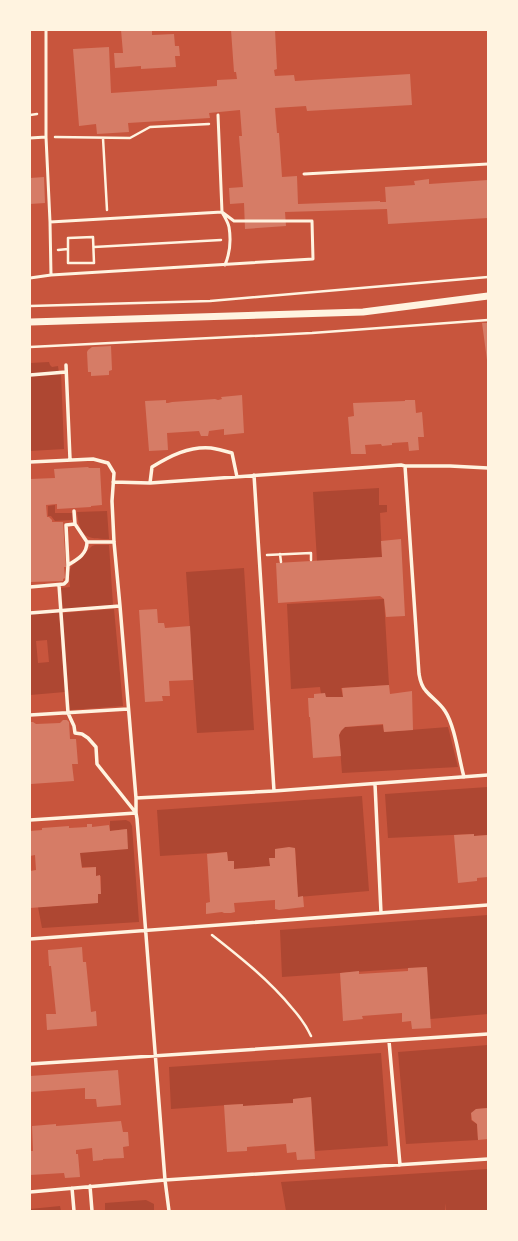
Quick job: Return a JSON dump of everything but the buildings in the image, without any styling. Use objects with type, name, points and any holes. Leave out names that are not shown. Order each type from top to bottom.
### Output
[{"type":"street","points":[[30,322],[363,312],[488,296]]},
{"type":"street","points":[[66,365],[70,460]]},
{"type":"street","points":[[30,375],[66,372]]},
{"type":"street","points":[[150,483],[152,467],[170,456],[188,450],[210,448],[232,453],[237,477]]},
{"type":"street","points":[[30,462],[93,459],[108,463],[114,473],[112,501],[114,542],[136,798],[165,1180],[169,1211]]},
{"type":"street","points":[[113,482],[150,483],[402,465],[488,468]]},
{"type":"street","points":[[405,466],[419,674],[421,684],[425,691],[436,700],[446,712],[451,723],[464,777]]},
{"type":"street","points":[[254,476],[274,791]]},
{"type":"street","points":[[68,564],[84,553],[87,548],[87,542],[75,524],[74,511]]},
{"type":"street","points":[[30,587],[64,584],[66,581],[68,564],[66,525],[75,524]]},
{"type":"street","points":[[87,542],[114,542]]},
{"type":"street","points":[[59,585],[68,713],[74,726],[75,733],[82,734],[96,747],[97,764],[136,813]]},
{"type":"street","points":[[30,613],[120,606]]},
{"type":"street","points":[[30,715],[128,709]]},
{"type":"street","points":[[136,798],[274,791],[488,775]]},
{"type":"street","points":[[374,784],[381,913]]},
{"type":"street","points":[[30,820],[136,813]]},
{"type":"street","points":[[30,939],[488,905]]},
{"type":"street","points":[[30,1064],[488,1034]]},
{"type":"street","points":[[389,1041],[400,1164]]},
{"type":"street","points":[[30,1192],[165,1180],[488,1159]]},
{"type":"street","points":[[90,1186],[92,1211]]},
{"type":"street","points":[[72,1188],[74,1211]]},
{"type":"lane","points":[[46,30],[46,137],[51,275]]},
{"type":"lane","points":[[218,114],[222,212],[229,226],[230,240],[228,257],[225,265]]},
{"type":"lane","points":[[30,138],[46,137]]},
{"type":"lane","points":[[304,174],[488,164]]},
{"type":"lane","points":[[30,278],[51,275],[313,259],[312,221],[234,221],[222,212],[50,222]]},
{"type":"path","points":[[46,137],[130,138],[150,127],[219,123]]},
{"type":"path","points":[[103,138],[108,218]]},
{"type":"path","points":[[93,237],[94,247],[94,263],[68,263],[68,238],[93,237]]},
{"type":"path","points":[[94,247],[230,240]]},
{"type":"path","points":[[30,306],[210,301],[488,276]]},
{"type":"path","points":[[30,348],[312,333],[488,320]]},
{"type":"path","points":[[259,555],[311,553],[311,560]]},
{"type":"path","points":[[280,554],[281,562]]},
{"type":"path","points":[[200,926],[250,965],[284,998],[306,1026],[315,1046]]},
{"type":"shaded area","points":[[49,362],[52,367],[58,366],[59,373],[61,373],[64,449],[30,451],[30,363]]},
{"type":"shaded area","points":[[379,488],[379,505],[387,505],[387,512],[380,513],[382,557],[317,561],[313,492]]},
{"type":"shaded area","points":[[55,505],[55,513],[72,513],[72,520],[55,521],[51,516],[48,516],[48,506]]},
{"type":"shaded area","points":[[107,511],[109,539],[89,537],[82,532],[77,512]]},
{"type":"shaded area","points":[[109,545],[113,605],[63,609],[61,588],[70,587],[69,572],[71,567],[92,546]]},
{"type":"shaded area","points":[[244,568],[254,730],[197,733],[186,572]]},
{"type":"shaded area","points":[[384,599],[389,685],[341,688],[343,697],[326,697],[321,694],[320,687],[291,689],[287,604]]},
{"type":"shaded area","points":[[114,609],[123,706],[70,710],[62,613]]},
{"type":"shaded area","points":[[59,612],[65,692],[30,695],[30,614]],"holes":[[[47,640],[49,662],[38,663],[36,641]]]},
{"type":"shaded area","points":[[383,725],[384,732],[448,727],[458,767],[342,773],[339,735],[342,729],[345,727]]},
{"type":"shaded area","points":[[488,787],[488,835],[474,836],[473,834],[388,838],[385,794]]},
{"type":"shaded area","points":[[362,796],[369,891],[298,897],[295,848],[275,849],[275,858],[269,858],[270,866],[234,869],[234,862],[228,861],[227,852],[160,856],[157,810]]},
{"type":"shaded area","points":[[126,820],[130,822],[132,826],[139,922],[42,928],[38,907],[98,903],[98,894],[101,894],[101,876],[96,876],[96,867],[80,867],[79,852],[127,829],[110,831],[110,821]]},
{"type":"shaded area","points":[[488,915],[488,1014],[430,1019],[427,967],[282,977],[280,930]]},
{"type":"shaded area","points":[[488,1045],[488,1108],[476,1109],[471,1114],[471,1120],[477,1124],[478,1140],[406,1144],[398,1052]]},
{"type":"shaded area","points":[[381,1053],[388,1146],[315,1151],[311,1097],[293,1099],[293,1103],[243,1106],[243,1104],[171,1109],[169,1067]]},
{"type":"shaded area","points":[[488,1169],[488,1211],[446,1211],[445,1203],[445,1211],[286,1211],[281,1182]]},
{"type":"shaded area","points":[[146,1200],[154,1204],[154,1211],[105,1211],[105,1203]]},
{"type":"shaded area","points":[[60,1206],[61,1211],[30,1211],[30,1209]]}]
